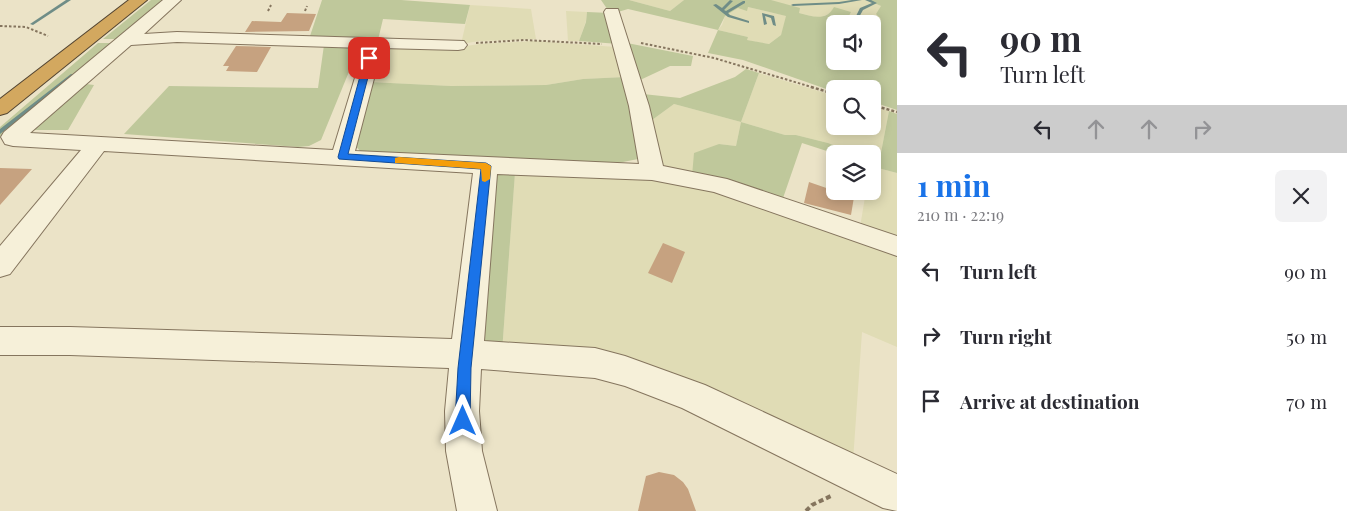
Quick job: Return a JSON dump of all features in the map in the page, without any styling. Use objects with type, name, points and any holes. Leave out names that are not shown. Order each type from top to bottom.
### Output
[{"type":"highway","points":[[10,79],[115,0]]},
{"type":"highway","points":[[0,109],[139,0]]},
{"type":"street","points":[[173,0],[12,136],[13,139],[486,166],[652,172],[718,185],[897,246]]},
{"type":"street","points":[[612,12],[639,106],[652,172]]},
{"type":"street","points":[[127,40],[177,38],[458,45]]},
{"type":"street","points":[[342,157],[374,43]]},
{"type":"street","points":[[0,266],[98,144]]},
{"type":"street","points":[[477,511],[464,451],[462,411],[486,166]]},
{"type":"street","points":[[0,342],[70,341],[467,354],[595,363],[625,371],[693,396],[897,494]]},
{"type":"path","points":[[268,12],[271,5]]},
{"type":"path","points":[[305,11],[307,6]]},
{"type":"path","points":[[0,26],[26,27],[48,36]]},
{"type":"path","points":[[458,45],[524,40],[622,43],[714,58],[826,91]]},
{"type":"path","points":[[881,108],[897,112]]},
{"type":"shaded area","points":[[629,0],[684,0],[670,11]]},
{"type":"shaded area","points":[[771,0],[866,0],[881,6],[881,15],[850,15],[851,12],[831,13],[819,18],[799,13]]},
{"type":"shaded area","points":[[470,5],[531,9],[536,39],[479,41],[461,44]]},
{"type":"shaded area","points":[[748,7],[787,16],[781,35],[769,44],[746,40],[748,37],[718,30],[725,16],[738,8]]},
{"type":"shaded area","points":[[566,11],[587,12],[579,41],[568,41]]},
{"type":"shaded area","points":[[534,41],[616,47],[625,77],[583,79],[546,85],[451,86],[370,82],[381,43],[460,47]]},
{"type":"shaded area","points":[[759,73],[826,93],[826,135],[881,135],[881,109],[889,111],[881,152],[881,145],[833,145],[796,135],[785,135],[741,122]]},
{"type":"shaded area","points":[[674,104],[741,122],[736,146],[719,144],[692,176],[656,167],[648,123]]},
{"type":"shaded area","points":[[881,169],[897,173],[897,240],[860,227],[864,200],[881,200]]},
{"type":"shaded area","points":[[515,173],[603,176],[679,183],[727,195],[897,252],[897,347],[862,332],[853,461],[674,374],[502,352]]},
{"type":"green space","points":[[151,0],[170,0],[126,39],[103,39]]},
{"type":"green space","points":[[322,0],[401,0],[470,5],[465,24],[383,19],[378,40],[310,36]]},
{"type":"green space","points":[[601,0],[629,0],[670,11],[684,0],[771,0],[800,8],[799,13],[818,17],[826,15],[826,70],[881,70],[881,15],[876,14],[881,6],[867,0],[897,0],[897,110],[881,105],[881,80],[826,80],[826,89],[743,60],[708,53],[718,30],[628,9],[611,14],[619,44],[579,41],[586,22],[587,12],[610,13]],"holes":[[[748,7],[786,16],[781,35],[769,44],[747,40],[748,37],[718,30],[725,16],[738,8],[747,11]]]},
{"type":"green space","points":[[834,7],[851,12],[850,15],[827,15]]},
{"type":"green space","points":[[98,43],[120,43],[8,136],[0,136],[0,127]]},
{"type":"green space","points":[[627,43],[693,56],[691,66],[670,66],[638,81]]},
{"type":"green space","points":[[324,45],[355,48],[355,57],[321,140],[309,146],[298,147],[124,134],[169,86],[318,88]]},
{"type":"green space","points":[[746,69],[759,73],[741,122],[674,104],[648,123],[643,94],[680,98],[735,77]]},
{"type":"green space","points":[[625,77],[643,150],[638,159],[613,164],[361,152],[352,142],[370,82],[451,86],[546,85],[583,79]]},
{"type":"green space","points":[[86,84],[94,85],[68,130],[33,130]]},
{"type":"green space","points":[[889,111],[897,114],[897,173],[881,169],[881,152]]},
{"type":"green space","points":[[741,122],[785,135],[796,135],[833,145],[826,145],[826,151],[802,143],[782,201],[692,176],[694,153],[719,144],[736,146]]},
{"type":"green space","points":[[515,173],[502,352],[482,350],[496,175]]},
{"type":"building","points":[[287,13],[316,14],[309,31],[245,32],[252,21],[281,22]]},
{"type":"building","points":[[236,46],[271,47],[257,72],[226,71],[229,66],[223,66]]},
{"type":"building","points":[[0,168],[32,169],[0,205]]},
{"type":"building","points":[[809,182],[826,188],[826,200],[854,200],[851,215],[804,203]]},
{"type":"building","points":[[663,243],[685,252],[672,283],[648,273]]},
{"type":"building","points":[[659,472],[674,475],[683,482],[688,489],[696,511],[638,511],[646,476]]},
{"type":"waterway","points":[[32,24],[69,0]]},
{"type":"waterway","points":[[793,5],[860,0]]},
{"type":"waterway","points":[[858,15],[861,9],[875,3],[867,0]]},
{"type":"waterway","points":[[722,10],[731,1]]},
{"type":"waterway","points":[[726,13],[744,2]]},
{"type":"waterway","points":[[715,5],[729,16],[748,22]]},
{"type":"waterway","points":[[765,24],[763,14],[773,17],[775,25]]},
{"type":"waterway","points":[[0,132],[73,75]]},
{"type":"slow traffic","points":[[399,160],[486,166],[485,179]]},
{"type":"route","points":[[369,58],[342,157],[486,166],[463,386],[463,421]]}]
